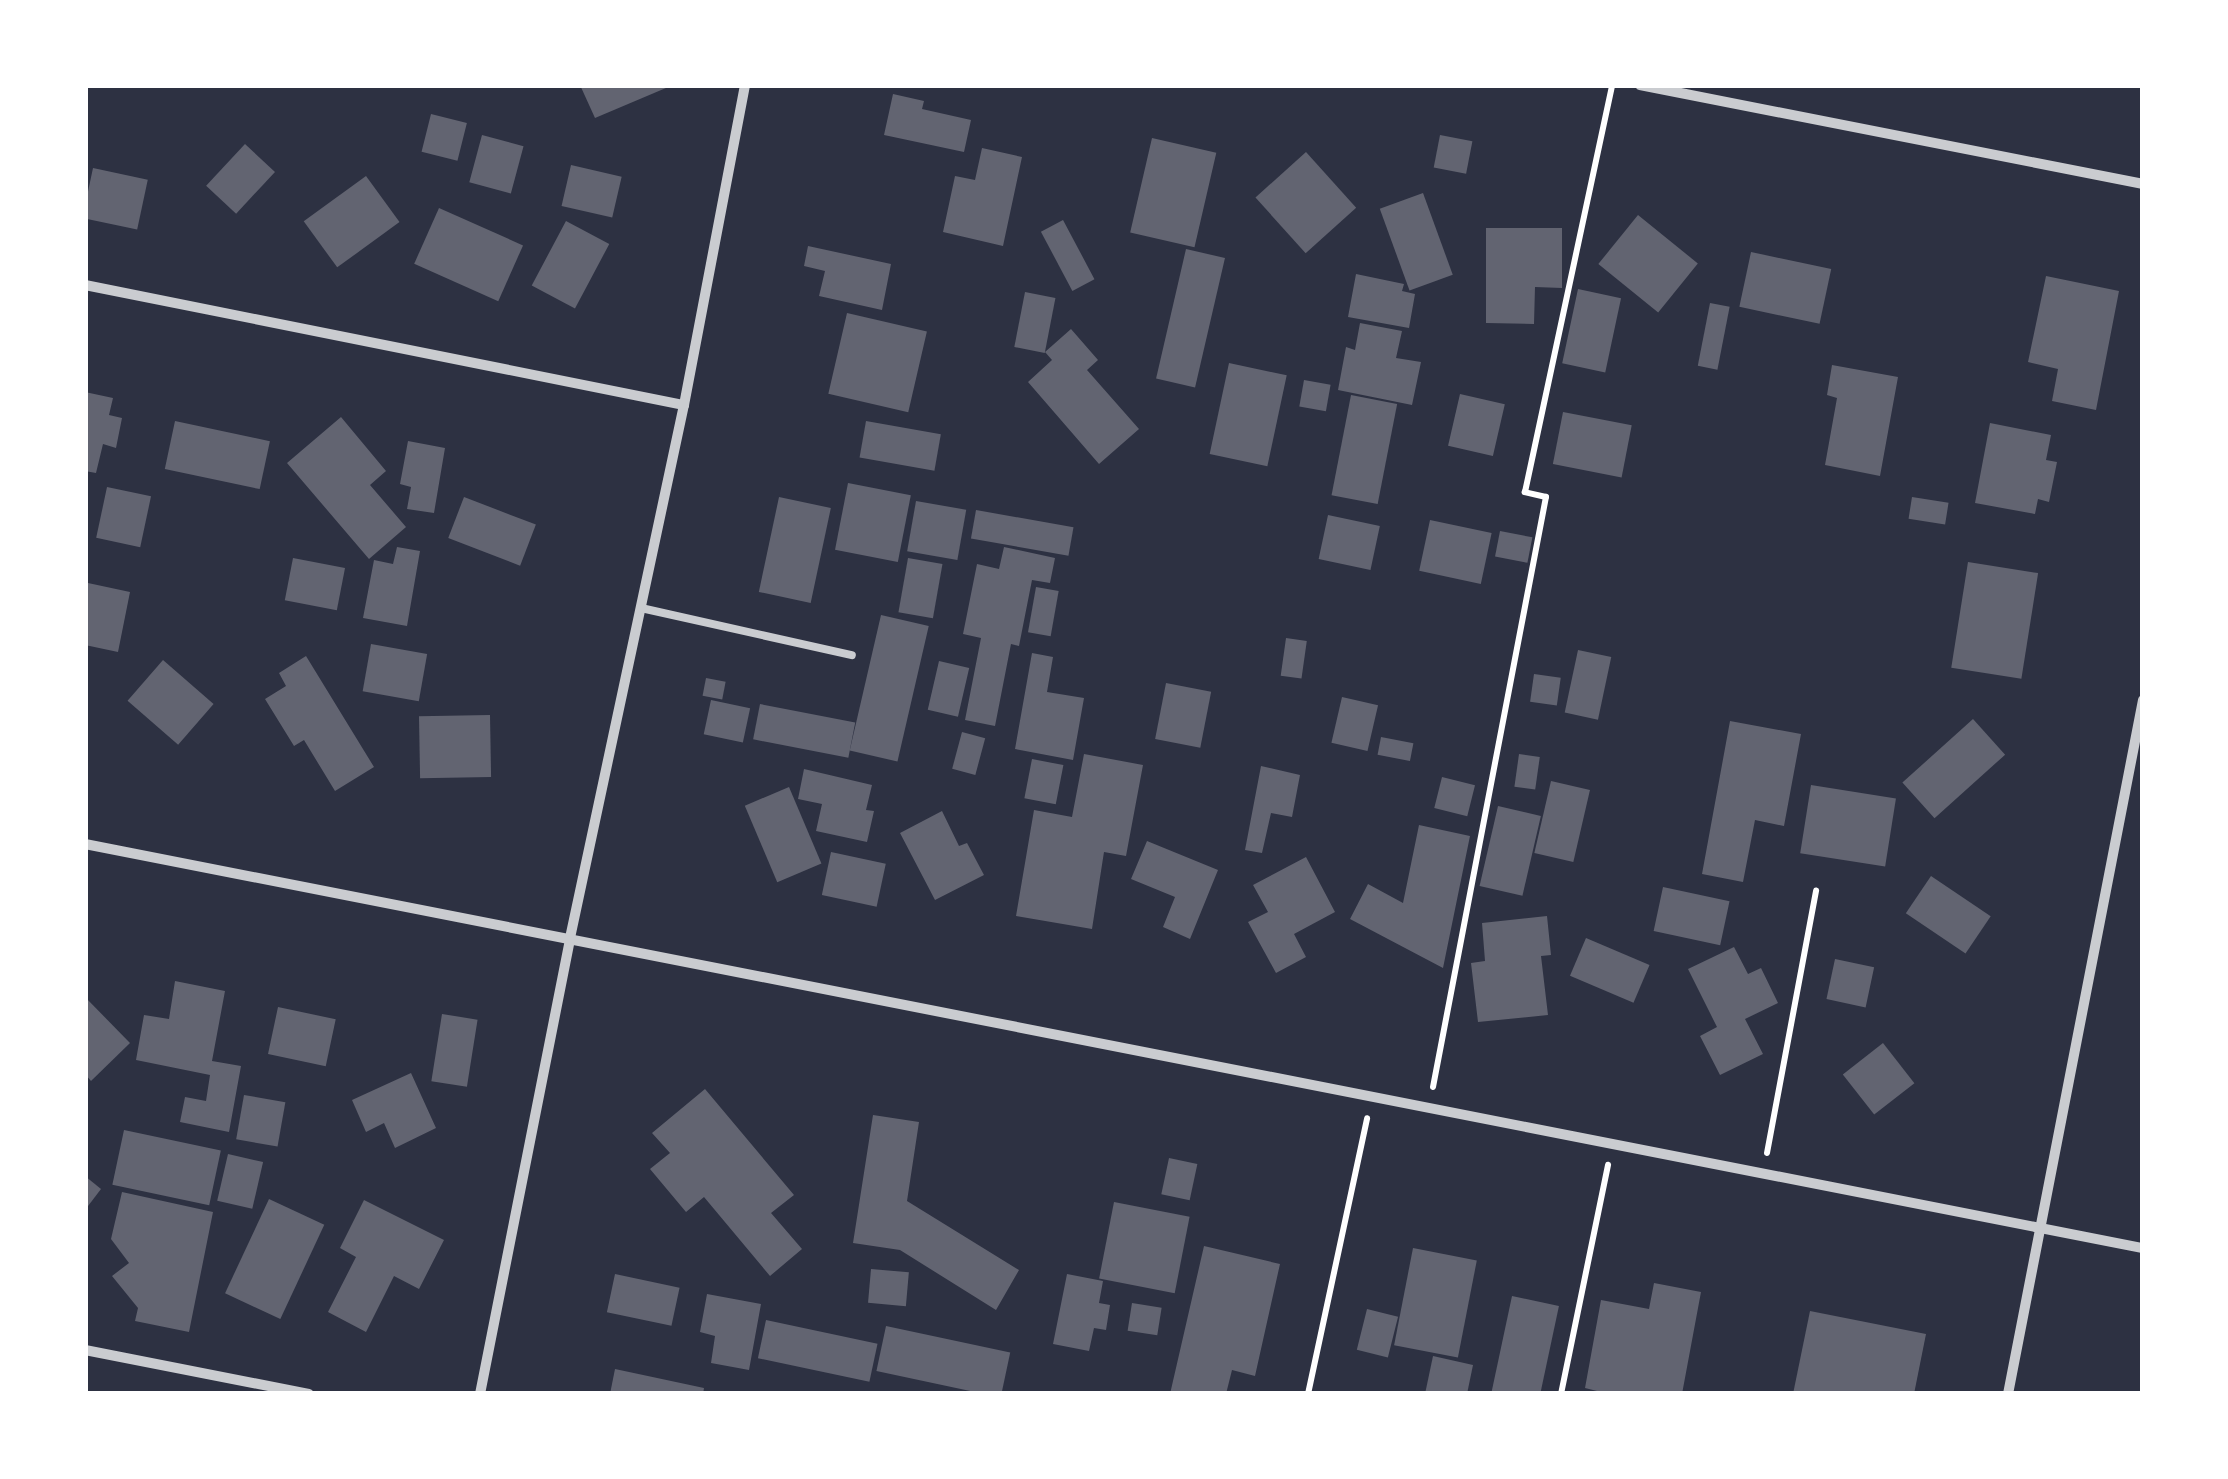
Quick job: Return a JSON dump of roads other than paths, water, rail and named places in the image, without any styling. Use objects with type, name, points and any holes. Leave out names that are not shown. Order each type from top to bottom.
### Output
[{"type":"street","points":[[480,1394],[570,938],[684,405],[745,85]]},
{"type":"street","points":[[1640,85],[2143,184]]},
{"type":"street","points":[[85,285],[684,405]]},
{"type":"street","points":[[2008,1394],[2143,700]]},
{"type":"street","points":[[85,844],[2143,1248]]},
{"type":"street","points":[[85,1350],[309,1394]]},
{"type":"lane","points":[[640,608],[852,655]]}]
